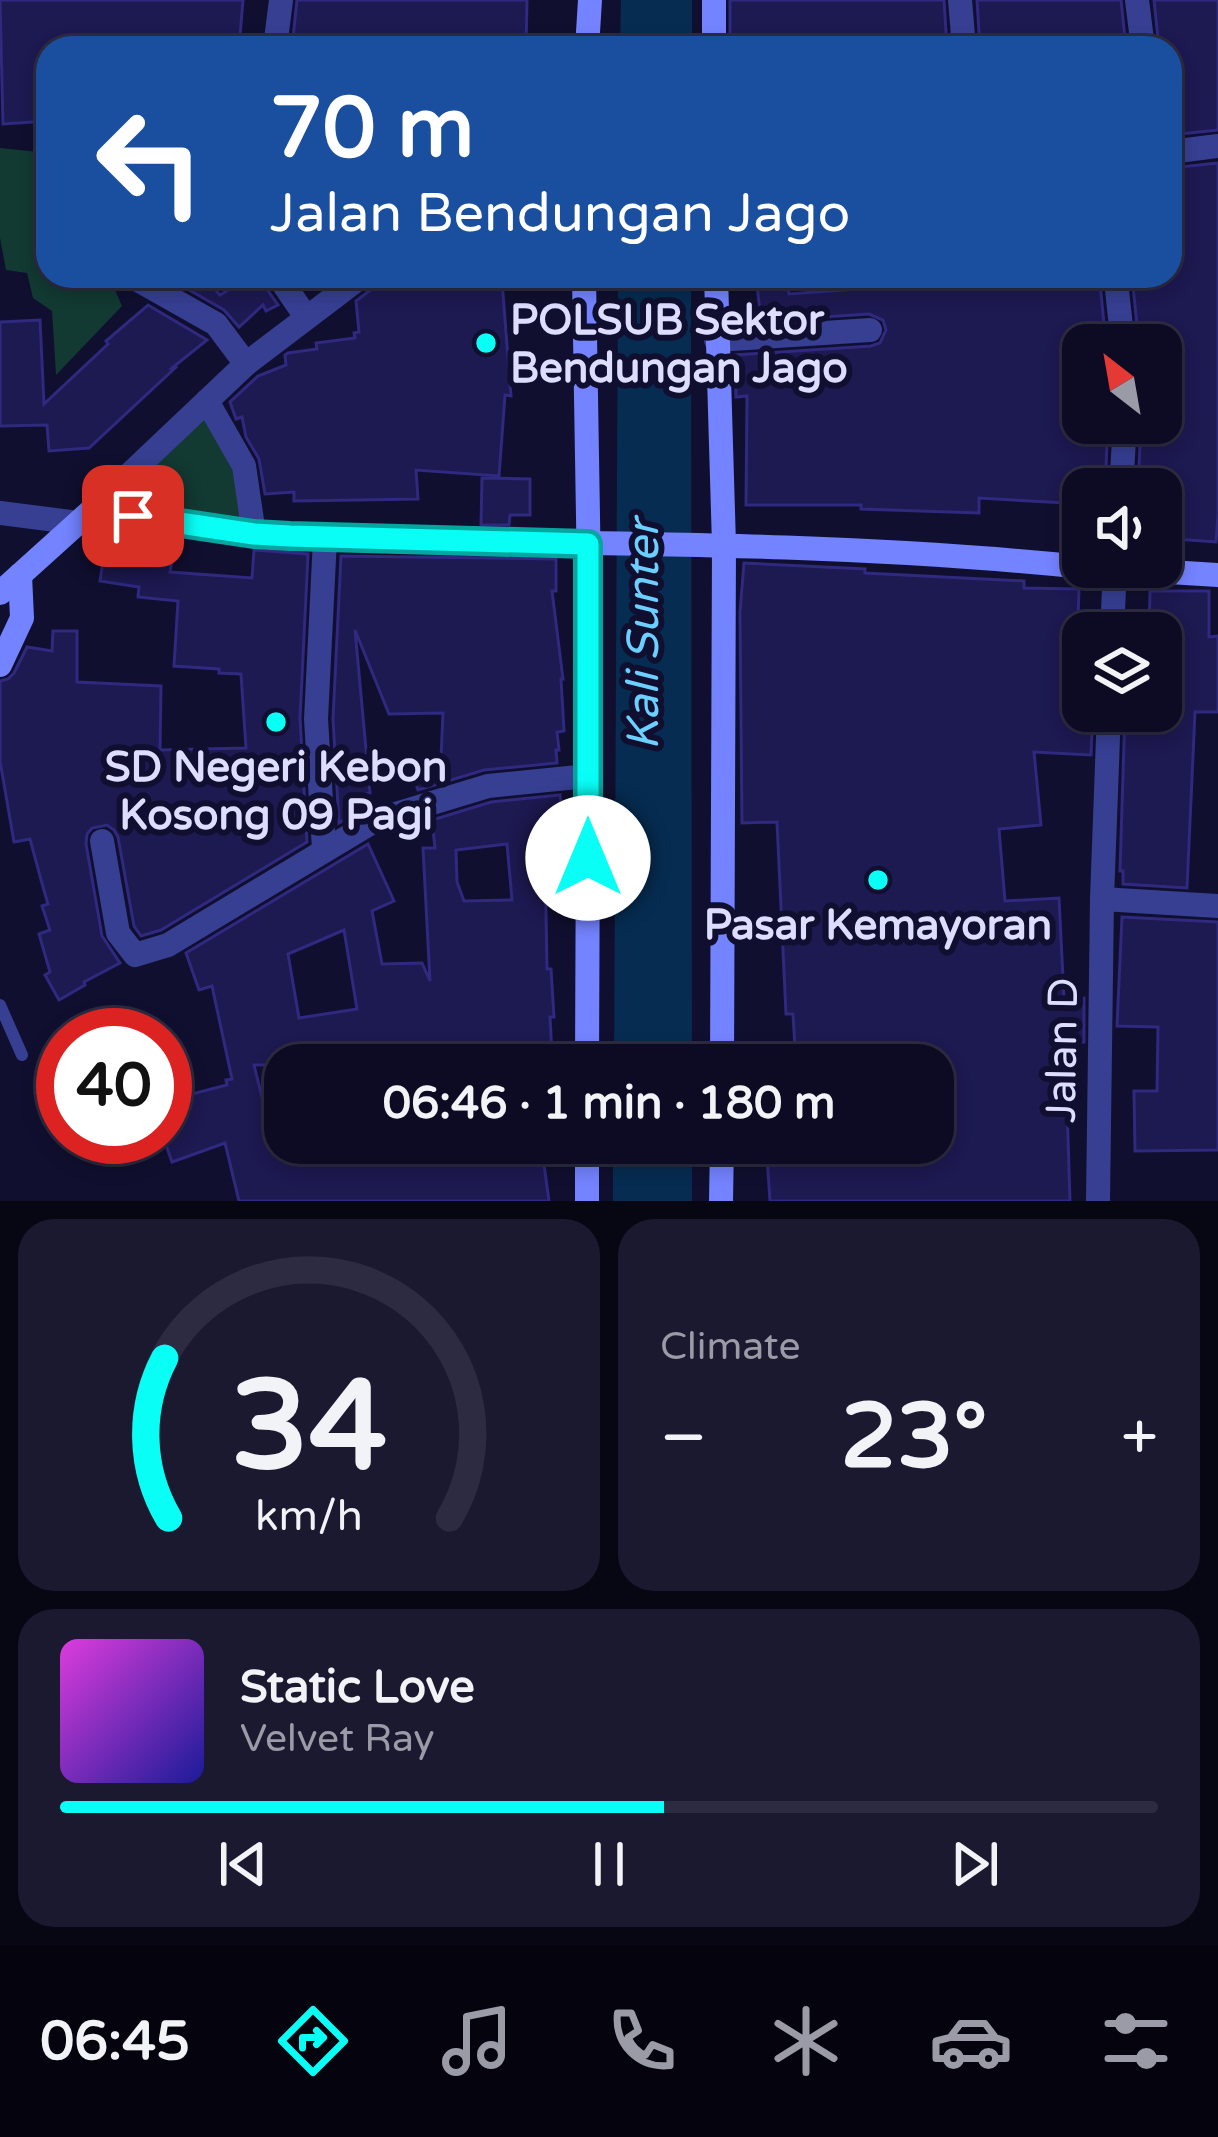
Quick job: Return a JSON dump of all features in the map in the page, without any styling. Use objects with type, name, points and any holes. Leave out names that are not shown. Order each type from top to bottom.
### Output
[{"type":"street","points":[[276,36],[281,0]]},
{"type":"street","points":[[588,36],[590,0]]},
{"type":"street","points":[[714,0],[714,36]]},
{"type":"street","points":[[960,0],[963,36]]},
{"type":"street","points":[[1137,0],[1142,36]]},
{"type":"street","points":[[1182,150],[1218,146]]},
{"type":"street","points":[[152,288],[216,324],[246,364]]},
{"type":"street","points":[[286,288],[305,316]]},
{"type":"street","points":[[0,593],[246,364],[345,288]]},
{"type":"street","points":[[584,288],[594,544],[587,1044]]},
{"type":"street","points":[[716,288],[724,545],[722,1044]]},
{"type":"street","points":[[1117,288],[1121,324]]},
{"type":"street","points":[[716,340],[870,330]]},
{"type":"street","points":[[207,401],[244,466],[254,534]]},
{"type":"street","points":[[0,513],[325,538],[724,545],[1062,564]]},
{"type":"street","points":[[325,538],[316,718],[325,849]]},
{"type":"street","points":[[1182,573],[1218,575]]},
{"type":"street","points":[[0,664],[22,619],[20,575]]},
{"type":"street","name":"Jalan D","points":[[1098,1201],[1108,732]]},
{"type":"street","points":[[102,841],[118,933],[135,955],[167,945],[376,820],[488,786],[588,776]]},
{"type":"street","points":[[1102,899],[1218,906]]},
{"type":"street","points":[[587,1164],[587,1201]]},
{"type":"street","points":[[721,1201],[722,1164]]},
{"type":"lane","points":[[0,1005],[22,1055]]},
{"type":"green space","points":[[0,148],[36,152],[36,288],[114,288],[122,306],[56,375],[52,311],[33,298],[27,273],[6,270],[0,238]]},
{"type":"green space","points":[[207,401],[244,466],[254,534],[92,510]]},
{"type":"water","points":[[621,0],[692,0],[692,36],[620,36]]},
{"type":"water","name":"Kali Sunter","points":[[618,288],[691,288],[692,1044],[614,1044]]},
{"type":"water","points":[[613,1164],[692,1164],[692,1201],[613,1201]]},
{"type":"building","points":[[0,0],[243,0],[240,36],[36,36],[36,122],[3,124]]},
{"type":"building","points":[[297,0],[527,0],[526,36],[293,36]]},
{"type":"building","points":[[730,0],[944,0],[946,36],[730,36]]},
{"type":"building","points":[[977,0],[1121,0],[1125,36],[979,36]]},
{"type":"building","points":[[1154,0],[1218,0],[1218,130],[1182,134],[1182,36],[1158,36]]},
{"type":"building","points":[[1218,163],[1216,542],[1182,540],[1182,468],[1139,468],[1140,444],[1182,444],[1182,324],[1137,324],[1133,288],[1182,288],[1182,167]]},
{"type":"building","points":[[186,288],[214,288],[220,295],[232,288],[266,288],[278,305],[266,311],[263,305],[239,327],[224,310]]},
{"type":"building","points":[[373,288],[503,288],[511,396],[505,395],[499,476],[416,470],[418,499],[294,501],[294,492],[265,494],[259,459],[246,437],[242,417],[236,419],[230,402],[258,376],[286,365],[288,353],[317,349],[316,343],[355,338],[354,333],[359,332],[356,301]]},
{"type":"building","points":[[757,288],[788,288],[789,294],[870,288],[1100,288],[1104,324],[1062,324],[1062,444],[1107,444],[1106,468],[1062,468],[1062,503],[979,498],[979,513],[861,509],[861,505],[746,505],[747,396],[736,397],[735,355],[871,346],[880,343],[886,330],[883,320],[869,314],[761,321]]},
{"type":"building","points":[[148,305],[207,340],[89,448],[49,451],[47,425],[0,426],[0,322],[40,320],[44,404]]},
{"type":"building","points":[[482,478],[530,479],[530,515],[510,515],[509,525],[481,525]]},
{"type":"building","points":[[98,528],[122,531],[120,551],[97,550]]},
{"type":"building","points":[[254,550],[308,554],[300,718],[307,842],[161,930],[141,936],[134,926],[118,837],[107,825],[92,828],[86,844],[102,936],[120,963],[59,1000],[45,975],[50,972],[39,934],[50,930],[42,906],[48,904],[30,839],[14,842],[0,761],[0,681],[14,673],[27,647],[52,651],[53,631],[77,631],[77,682],[161,686],[160,750],[246,748],[241,674],[174,666],[178,601],[138,597],[139,587],[100,581],[104,554],[172,560],[170,572],[252,578]]},
{"type":"building","points":[[341,556],[556,559],[556,591],[552,591],[564,731],[557,732],[557,763],[484,770],[418,790],[411,772],[441,758],[443,713],[389,714],[355,630],[370,793],[354,796],[356,813],[339,823],[333,719]]},
{"type":"building","points":[[744,563],[1024,581],[1024,588],[1079,589],[1078,612],[1062,612],[1062,732],[1092,732],[1091,755],[1034,752],[1041,825],[999,829],[1005,901],[1059,898],[1064,999],[1084,998],[1084,1042],[1065,1043],[1070,1201],[770,1201],[767,1164],[954,1164],[954,1044],[795,1044],[793,1014],[786,1014],[777,822],[742,823],[740,612]]},
{"type":"building","points":[[1150,591],[1209,591],[1209,637],[1218,636],[1218,712],[1195,712],[1187,888],[1123,884],[1120,871],[1124,732],[1182,732],[1182,612],[1150,612]]},
{"type":"building","points":[[560,795],[563,821],[551,822],[554,855],[545,856],[551,1044],[264,1044],[264,1065],[254,1065],[264,1105],[264,1164],[544,1164],[549,1201],[239,1201],[225,1143],[192,1155],[192,1094],[227,1085],[226,1080],[232,1079],[212,986],[199,990],[186,953],[368,844],[394,901],[372,911],[382,964],[422,963],[430,981],[423,848],[435,848],[432,820],[491,802]],"holes":[[[507,844],[512,900],[464,901],[457,882],[456,850]],[[344,930],[357,1009],[299,1018],[288,954]]]},
{"type":"building","points":[[1122,917],[1218,922],[1218,1150],[1135,1151],[1134,1091],[1157,1091],[1158,1027],[1117,1026]]},
{"type":"place","name":"POLSUB Sektor Bendungan Jago","points":[[486,343]]},
{"type":"place","name":"SD Negeri Kebon Kosong 09 Pagi","points":[[276,722]]},
{"type":"place","name":"Pasar Kemayoran","points":[[878,880]]},
{"type":"route","points":[[133,516],[254,534],[588,544],[588,858]]}]
